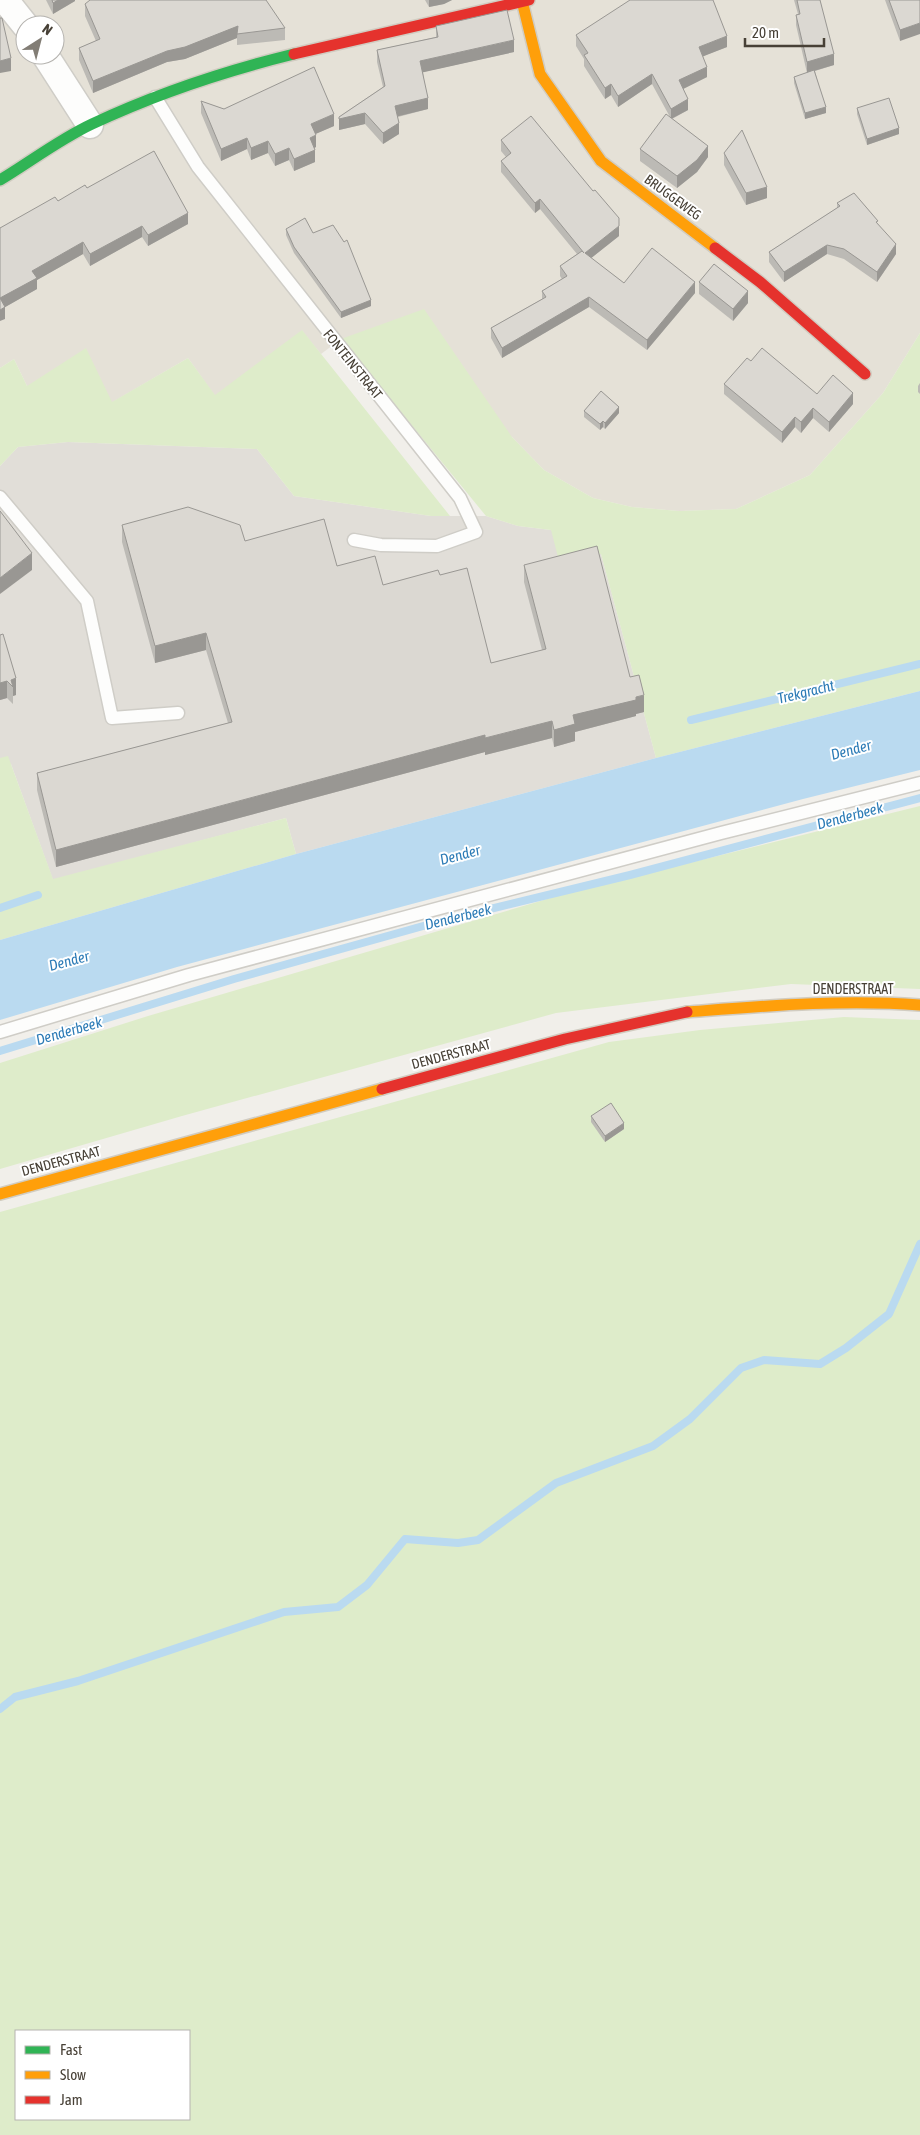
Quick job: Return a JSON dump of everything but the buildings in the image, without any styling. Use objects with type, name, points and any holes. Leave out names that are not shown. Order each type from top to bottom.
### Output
[{"type":"street","points":[[5,0],[17,15]]},
{"type":"street","points":[[0,180],[90,125],[155,97],[253,64],[526,0]]},
{"type":"street","name":"BRUGGEWEG","points":[[526,0],[540,74],[601,162],[760,282],[865,374]]},
{"type":"street","points":[[51,65],[90,125]]},
{"type":"street","name":"DENDERSTRAAT","points":[[0,1194],[556,1041],[679,1012],[795,1004],[879,1002],[920,1005]]},
{"type":"lane","name":"FONTEINSTRAAT","points":[[155,97],[198,167],[460,498],[476,532],[437,546],[381,545],[354,540]]},
{"type":"lane","points":[[0,497],[87,601],[112,718],[178,713]]},
{"type":"lane","points":[[0,1032],[189,975],[721,832],[920,783]]},
{"type":"shaded area","points":[[0,0],[920,0],[920,333],[883,393],[810,475],[736,509],[679,511],[632,507],[593,498],[544,470],[512,437],[341,339],[321,354],[302,331],[215,396],[188,358],[111,403],[27,386],[14,359],[0,368]]},
{"type":"shaded area","points":[[68,442],[257,449],[294,496],[431,516],[486,516],[518,526],[551,530],[601,554],[656,758],[296,854],[286,818],[53,880],[11,764],[0,765],[0,466],[18,447]]},
{"type":"green space","points":[[424,309],[512,437],[544,470],[593,498],[632,507],[679,511],[736,509],[810,475],[883,393],[920,333],[920,691],[656,758],[601,554],[559,561],[551,530],[518,526],[486,516],[341,339]]},
{"type":"green space","points":[[302,330],[450,516],[431,516],[294,496],[257,449],[68,442],[18,447],[0,466],[0,368],[14,359],[27,386],[86,348],[112,402],[188,358],[215,395]]},
{"type":"green space","points":[[8,756],[53,879],[286,818],[296,854],[0,940],[0,758]]},
{"type":"green space","points":[[920,806],[920,989],[791,984],[556,1013],[182,1116],[0,1169],[0,1063],[148,1016],[571,892]]},
{"type":"green space","points":[[844,1017],[920,1020],[920,2135],[0,2135],[0,1212],[609,1042],[700,1030]]},
{"type":"water","name":"Dender","points":[[920,691],[920,770],[803,799],[177,967],[0,1020],[0,940],[296,854],[656,758]]},
{"type":"waterway","name":"Trekgracht","points":[[691,720],[920,664]]},
{"type":"waterway","name":"Denderbeek","points":[[0,1051],[234,979],[441,921],[630,875],[920,798]]},
{"type":"waterway","name":"Trekgracht","points":[[0,908],[38,895]]},
{"type":"waterway","points":[[0,1709],[15,1697],[78,1681],[284,1612],[338,1607],[367,1585],[405,1539],[458,1543],[478,1540],[556,1483],[653,1446],[690,1419],[741,1368],[764,1360],[820,1364],[846,1348],[889,1314],[920,1244]]},
{"type":"traffic: fast","points":[[0,180],[68,137],[116,113],[191,84],[294,54]]},
{"type":"traffic: slow","points":[[522,1],[540,74],[601,161],[715,248]]},
{"type":"traffic: slow","points":[[687,1012],[833,1003],[920,1005]]},
{"type":"traffic: slow","points":[[0,1194],[382,1089]]},
{"type":"traffic: jam","points":[[294,54],[529,0]]},
{"type":"traffic: jam","points":[[715,248],[760,282],[865,374]]},
{"type":"traffic: jam","points":[[382,1089],[565,1039],[687,1012]]}]
